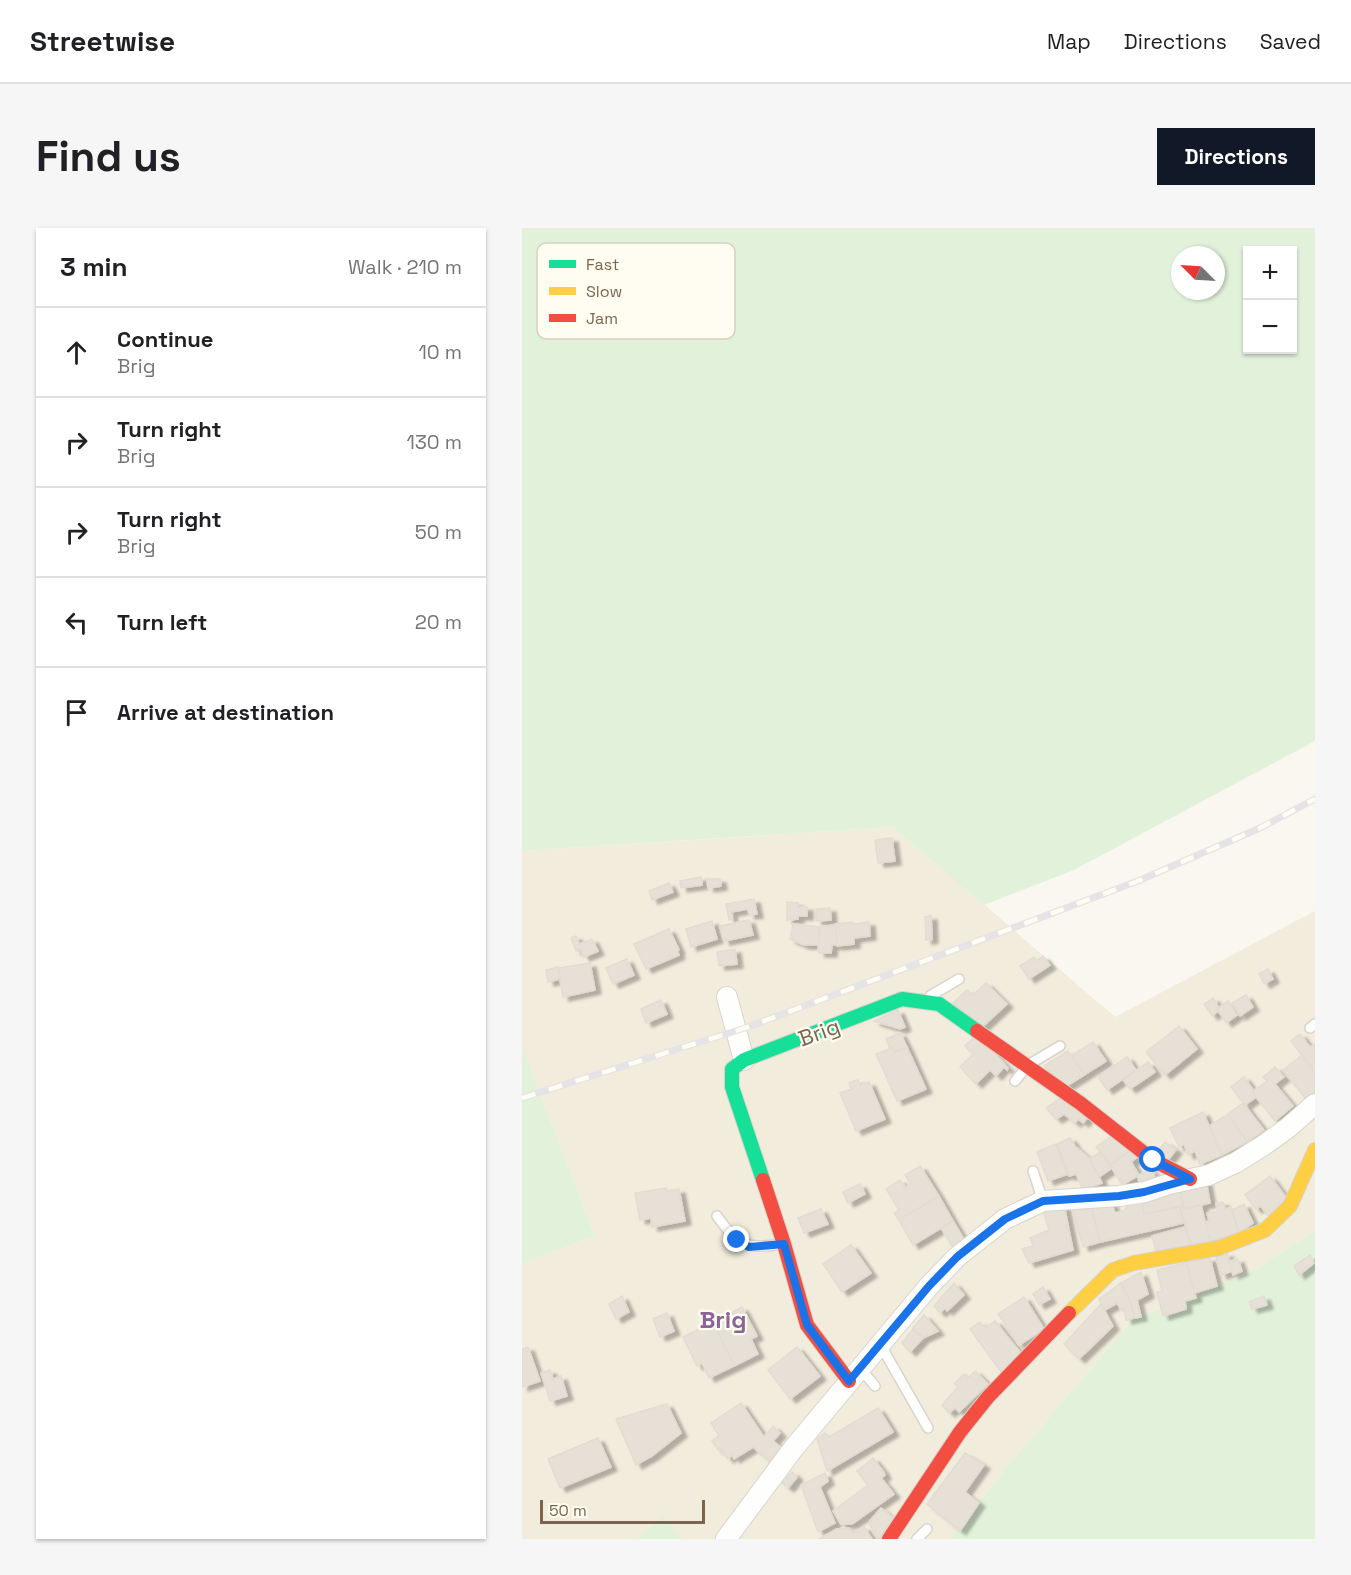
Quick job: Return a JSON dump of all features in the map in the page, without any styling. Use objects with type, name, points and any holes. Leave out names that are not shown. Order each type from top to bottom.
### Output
[{"type":"street","points":[[727,997],[744,1060],[732,1069],[732,1087],[784,1244],[807,1325],[854,1374]]},
{"type":"street","name":"Brig","points":[[744,1060],[903,999],[939,1004],[1028,1065],[1153,1160],[1190,1179]]},
{"type":"street","points":[[726,1539],[772,1476],[880,1344],[957,1257],[1005,1219],[1043,1201],[1119,1196],[1209,1175],[1237,1162],[1289,1127],[1315,1104]]},
{"type":"street","points":[[889,1539],[960,1432],[988,1397],[1096,1285],[1113,1270],[1134,1263],[1219,1248],[1265,1230],[1290,1206],[1315,1150]]},
{"type":"lane","points":[[922,1002],[959,979]]},
{"type":"lane","points":[[1016,1081],[1028,1065],[1060,1046]]},
{"type":"lane","points":[[1033,1171],[1043,1201]]},
{"type":"lane","points":[[717,1216],[737,1240],[749,1247],[784,1244]]},
{"type":"lane","points":[[880,1344],[928,1428]]},
{"type":"lane","points":[[854,1374],[875,1386]]},
{"type":"lane","points":[[933,1454],[960,1432]]},
{"type":"lane","points":[[917,1539],[927,1529]]},
{"type":"shaded area","points":[[894,827],[1115,1017],[1315,911],[1315,1231],[1251,1272],[1133,1319],[1006,1468],[950,1539],[522,1539],[522,1264],[595,1236],[522,1047],[522,851]]},
{"type":"green space","points":[[522,228],[1315,228],[1315,741],[1074,870],[984,905],[893,827],[522,851]]},
{"type":"green space","points":[[522,1047],[595,1236],[522,1264]]},
{"type":"green space","points":[[1315,1231],[1315,1539],[950,1539],[1006,1468],[1133,1319],[1251,1272]]},
{"type":"green space","points":[[663,1516],[683,1539],[637,1539]]},
{"type":"building","points":[[892,838],[895,861],[878,863],[875,840]]},
{"type":"building","points":[[701,877],[702,885],[681,888],[680,881]]},
{"type":"building","points":[[707,879],[720,879],[721,886],[708,888]]},
{"type":"building","points":[[669,883],[673,892],[652,900],[649,891]]},
{"type":"building","points":[[754,899],[757,914],[749,915],[748,909],[731,912],[732,919],[729,920],[726,904]]},
{"type":"building","points":[[787,902],[798,903],[798,907],[807,907],[807,916],[787,920]]},
{"type":"building","points":[[830,908],[831,920],[816,921],[816,909]]},
{"type":"building","points":[[931,916],[932,939],[926,940],[925,917]]},
{"type":"building","points":[[749,920],[753,935],[724,941],[720,926]]},
{"type":"building","points":[[712,921],[717,939],[691,947],[686,929]]},
{"type":"building","points":[[852,922],[852,924],[869,922],[870,936],[854,938],[854,944],[837,946],[835,924]]},
{"type":"building","points":[[793,924],[820,927],[818,945],[804,945],[790,939]]},
{"type":"building","points":[[835,925],[837,945],[832,945],[831,953],[819,953],[820,927]]},
{"type":"building","points":[[669,929],[679,955],[646,969],[634,944]]},
{"type":"building","points":[[576,936],[579,944],[592,939],[598,951],[584,957],[580,949],[576,951],[571,938]]},
{"type":"building","points":[[735,949],[737,964],[719,966],[717,952]]},
{"type":"building","points":[[1043,956],[1050,965],[1029,979],[1020,966],[1034,957],[1037,961]]},
{"type":"building","points":[[627,959],[634,975],[613,984],[606,968]]},
{"type":"building","points":[[590,963],[595,990],[563,997],[558,968]]},
{"type":"building","points":[[558,967],[560,979],[548,982],[546,970]]},
{"type":"building","points":[[1268,969],[1273,979],[1264,984],[1259,974]]},
{"type":"building","points":[[986,983],[1007,1004],[981,1028],[953,1003],[967,990],[973,995]]},
{"type":"building","points":[[1246,995],[1253,1007],[1240,1016],[1232,1003]]},
{"type":"building","points":[[1213,998],[1219,1008],[1212,1016],[1204,1004]]},
{"type":"building","points":[[661,1000],[667,1014],[646,1023],[641,1009]]},
{"type":"building","points":[[1228,1001],[1237,1015],[1226,1023],[1217,1009]]},
{"type":"building","points":[[898,1010],[905,1027],[900,1029],[874,1021]]},
{"type":"building","points":[[1179,1026],[1197,1049],[1165,1075],[1146,1052]]},
{"type":"building","points":[[900,1033],[907,1047],[895,1052],[893,1048],[890,1049],[886,1039]]},
{"type":"building","points":[[977,1034],[1008,1068],[1007,1070],[1004,1067],[996,1076],[990,1070],[976,1084],[960,1067],[973,1054],[965,1046]]},
{"type":"building","points":[[1300,1034],[1310,1047],[1315,1044],[1315,1072],[1291,1041]]},
{"type":"building","points":[[1093,1042],[1106,1061],[1084,1075],[1071,1056]]},
{"type":"building","points":[[907,1047],[926,1089],[897,1101],[876,1054],[893,1048],[895,1052]]},
{"type":"building","points":[[1068,1051],[1084,1075],[1065,1087],[1044,1066]]},
{"type":"building","points":[[1302,1055],[1315,1072],[1315,1091],[1306,1099],[1283,1070]]},
{"type":"building","points":[[1127,1057],[1136,1070],[1107,1090],[1098,1077]]},
{"type":"building","points":[[1148,1062],[1155,1072],[1130,1089],[1123,1080]]},
{"type":"building","points":[[1275,1067],[1284,1077],[1275,1084],[1293,1106],[1275,1121],[1252,1092],[1267,1081],[1263,1077]]},
{"type":"building","points":[[1244,1077],[1256,1097],[1245,1105],[1231,1087]]},
{"type":"building","points":[[858,1080],[860,1086],[869,1082],[885,1119],[856,1131],[840,1093],[851,1089],[849,1083]]},
{"type":"building","points":[[1061,1098],[1089,1116],[1083,1123],[1078,1119],[1075,1123],[1064,1114],[1056,1119],[1046,1108]]},
{"type":"building","points":[[1243,1103],[1264,1130],[1247,1142],[1228,1114]]},
{"type":"building","points":[[1203,1112],[1222,1155],[1200,1164],[1195,1151],[1188,1155],[1184,1144],[1179,1147],[1170,1128]]},
{"type":"building","points":[[1228,1114],[1247,1142],[1222,1155],[1209,1126]]},
{"type":"building","points":[[1115,1134],[1132,1150],[1110,1165],[1096,1147]]},
{"type":"building","points":[[1070,1138],[1075,1146],[1090,1159],[1102,1183],[1083,1189],[1076,1174],[1069,1176],[1057,1144]]},
{"type":"building","points":[[1165,1142],[1176,1150],[1168,1160],[1157,1153]]},
{"type":"building","points":[[1056,1144],[1068,1174],[1048,1181],[1037,1152]]},
{"type":"building","points":[[1132,1150],[1140,1155],[1131,1162],[1139,1175],[1122,1185],[1110,1165]]},
{"type":"building","points":[[1100,1152],[1112,1168],[1099,1177],[1090,1159]]},
{"type":"building","points":[[920,1166],[939,1196],[899,1220],[894,1213],[899,1210],[886,1189],[900,1180],[905,1187],[911,1184],[905,1175]]},
{"type":"building","points":[[1151,1169],[1155,1177],[1140,1183],[1137,1176]]},
{"type":"building","points":[[1270,1176],[1288,1200],[1268,1216],[1261,1206],[1256,1209],[1245,1195]]},
{"type":"building","points":[[1206,1181],[1210,1203],[1184,1209],[1180,1188]]},
{"type":"building","points":[[860,1184],[865,1194],[848,1203],[843,1192]]},
{"type":"building","points":[[666,1188],[667,1191],[679,1189],[685,1221],[652,1227],[651,1218],[640,1220],[635,1193]]},
{"type":"building","points":[[1180,1189],[1183,1206],[1144,1214],[1141,1197]]},
{"type":"building","points":[[939,1196],[953,1221],[913,1245],[899,1220]]},
{"type":"building","points":[[1141,1197],[1144,1214],[1180,1207],[1184,1223],[1100,1242],[1090,1204],[1111,1201],[1115,1213],[1124,1211],[1127,1206],[1125,1199]]},
{"type":"building","points":[[1090,1202],[1100,1242],[1083,1247],[1071,1205]]},
{"type":"building","points":[[1223,1202],[1225,1209],[1231,1207],[1239,1233],[1210,1241],[1205,1222],[1209,1221],[1207,1213],[1218,1211],[1216,1203]]},
{"type":"building","points":[[1244,1204],[1253,1223],[1239,1233],[1232,1210]]},
{"type":"building","points":[[1064,1205],[1073,1250],[1029,1263],[1022,1249],[1033,1246],[1030,1238],[1049,1230],[1043,1211]]},
{"type":"building","points":[[1201,1205],[1210,1241],[1191,1245],[1180,1207],[1183,1206],[1184,1209]]},
{"type":"building","points":[[821,1209],[828,1224],[804,1233],[798,1218]]},
{"type":"building","points":[[953,1221],[965,1241],[953,1248],[941,1228]]},
{"type":"building","points":[[1185,1227],[1191,1245],[1156,1251],[1152,1236]]},
{"type":"building","points":[[851,1245],[871,1273],[842,1292],[823,1264]]},
{"type":"building","points":[[1227,1253],[1232,1271],[1221,1275],[1216,1257]]},
{"type":"building","points":[[1310,1255],[1314,1263],[1299,1275],[1294,1266]]},
{"type":"building","points":[[1210,1258],[1217,1286],[1194,1293],[1186,1263]]},
{"type":"building","points":[[1238,1259],[1242,1271],[1233,1275],[1229,1261]]},
{"type":"building","points":[[1186,1263],[1196,1298],[1185,1301],[1186,1309],[1163,1316],[1157,1292],[1162,1291],[1157,1270]]},
{"type":"building","points":[[1141,1272],[1148,1294],[1137,1300],[1141,1317],[1134,1318],[1131,1304],[1121,1283]]},
{"type":"building","points":[[954,1283],[964,1295],[947,1311],[945,1308],[940,1313],[934,1306]]},
{"type":"building","points":[[1121,1283],[1131,1304],[1134,1318],[1126,1320],[1124,1308],[1121,1310],[1117,1303],[1105,1310],[1099,1299]]},
{"type":"building","points":[[1043,1287],[1050,1299],[1039,1305],[1033,1294]]},
{"type":"building","points":[[622,1296],[629,1312],[616,1319],[609,1304]]},
{"type":"building","points":[[1264,1296],[1267,1305],[1252,1309],[1249,1302]]},
{"type":"building","points":[[1024,1297],[1044,1329],[1019,1345],[998,1314]]},
{"type":"building","points":[[1101,1304],[1113,1326],[1079,1359],[1064,1344]]},
{"type":"building","points":[[742,1307],[757,1336],[751,1339],[758,1354],[734,1366],[713,1322]]},
{"type":"building","points":[[667,1313],[674,1331],[660,1337],[653,1319]]},
{"type":"building","points":[[924,1315],[938,1331],[923,1338],[913,1328]]},
{"type":"building","points":[[995,1321],[1023,1356],[1004,1376],[970,1329],[980,1322],[985,1328]]},
{"type":"building","points":[[713,1322],[734,1366],[709,1378],[702,1363],[697,1366],[683,1337]]},
{"type":"building","points":[[913,1329],[923,1338],[910,1352],[902,1343]]},
{"type":"building","points":[[528,1347],[540,1381],[522,1387],[522,1349]]},
{"type":"building","points":[[797,1347],[820,1376],[790,1399],[768,1370]]},
{"type":"building","points":[[550,1370],[553,1379],[561,1376],[567,1396],[550,1401],[541,1373]]},
{"type":"building","points":[[975,1371],[988,1384],[959,1412],[955,1408],[949,1413],[942,1405],[958,1387],[954,1384],[964,1374],[969,1377]]},
{"type":"building","points":[[741,1403],[764,1437],[773,1426],[780,1433],[773,1441],[783,1449],[771,1463],[753,1447],[734,1459],[732,1455],[728,1459],[712,1441],[719,1436],[711,1423]]},
{"type":"building","points":[[667,1404],[681,1433],[652,1456],[636,1465],[616,1419]]},
{"type":"building","points":[[878,1408],[893,1432],[827,1471],[817,1439],[825,1433],[829,1437]]},
{"type":"building","points":[[598,1438],[611,1467],[560,1488],[548,1459]]},
{"type":"building","points":[[965,1453],[984,1465],[965,1492],[979,1503],[960,1531],[927,1504]]},
{"type":"building","points":[[873,1458],[885,1475],[881,1478],[894,1494],[852,1524],[841,1524],[833,1511],[868,1485],[857,1471]]},
{"type":"building","points":[[792,1472],[797,1477],[788,1488],[782,1483]]},
{"type":"building","points":[[825,1473],[828,1481],[820,1487],[835,1523],[818,1532],[801,1485]]},
{"type":"building","points":[[881,1508],[895,1519],[879,1539],[870,1521]]},
{"type":"building","points":[[864,1527],[872,1539],[819,1539],[837,1529],[849,1528],[852,1533]]},
{"type":"railway","points":[[522,1098],[748,1027],[1138,881],[1260,828],[1315,799]]},
{"type":"traffic: fast","points":[[763,1180],[732,1087],[732,1069],[744,1060],[902,999],[939,1004],[977,1031]]},
{"type":"traffic: slow","points":[[1069,1313],[1113,1270],[1134,1263],[1219,1248],[1265,1230],[1290,1206],[1315,1150]]},
{"type":"traffic: jam","points":[[977,1031],[1080,1103],[1153,1160],[1190,1179]]},
{"type":"traffic: jam","points":[[763,1180],[807,1325],[849,1381]]},
{"type":"traffic: jam","points":[[889,1539],[960,1432],[988,1397],[1069,1313]]},
{"type":"district","name":"Brig","points":[[723,1320]]},
{"type":"route","points":[[737,1240],[749,1247],[784,1244],[807,1325],[849,1381],[929,1286],[957,1257],[1005,1219],[1043,1201],[1119,1196],[1144,1192],[1190,1179],[1153,1160]]}]
